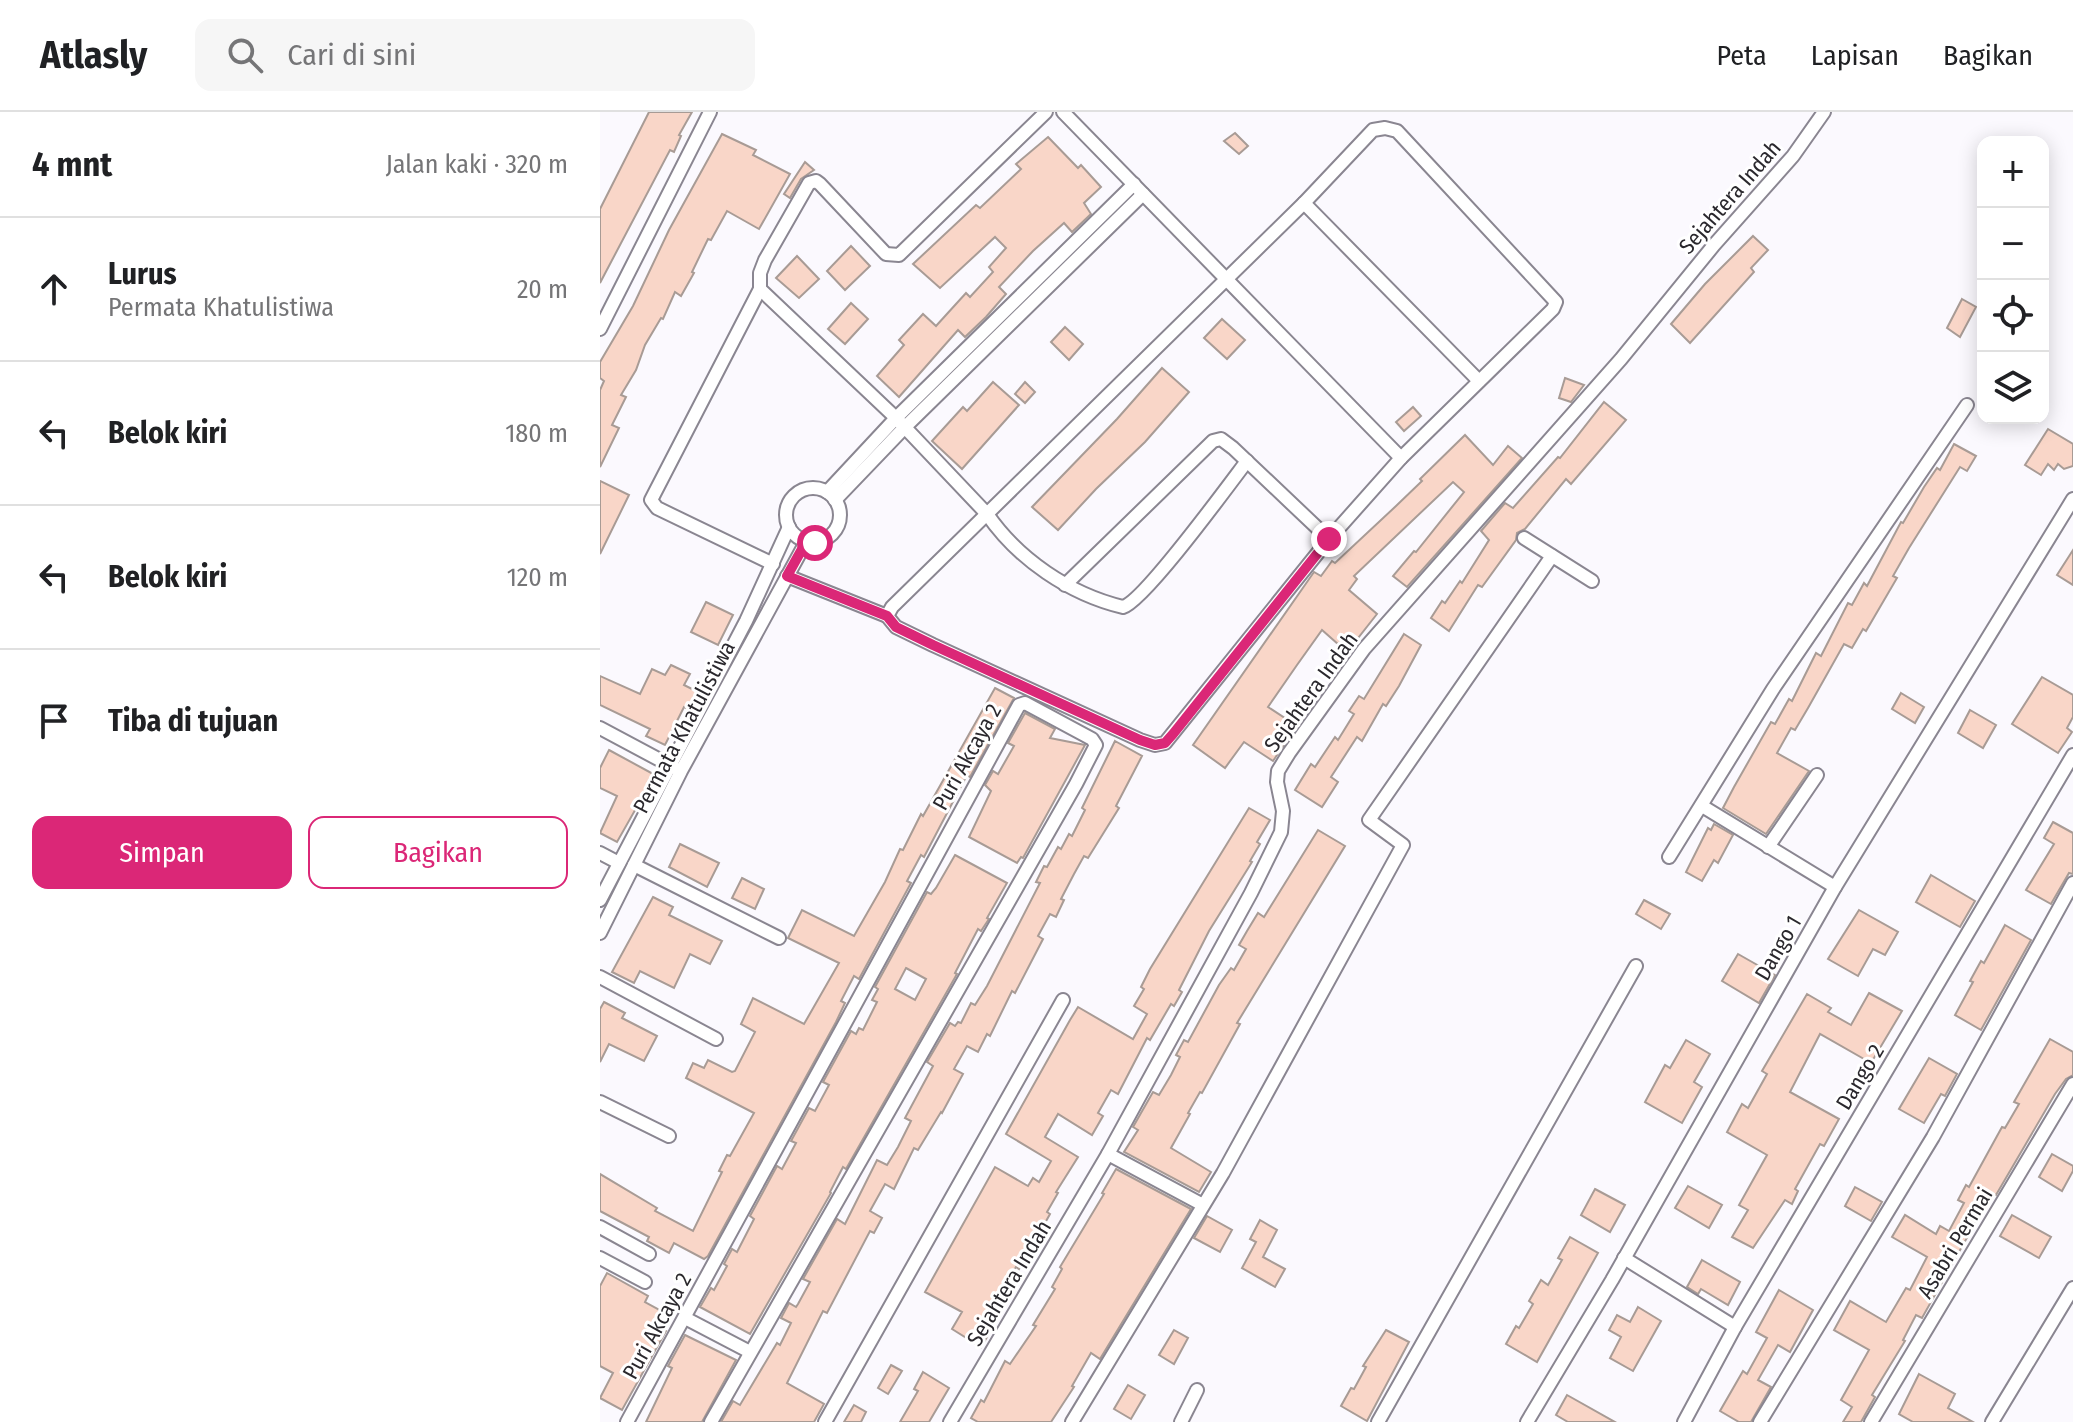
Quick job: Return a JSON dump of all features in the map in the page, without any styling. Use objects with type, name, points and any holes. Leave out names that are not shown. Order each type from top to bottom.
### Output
[{"type":"street","points":[[600,329],[710,112]]},
{"type":"street","points":[[773,564],[657,508],[651,500],[760,289],[760,273],[765,260],[809,183],[816,181],[820,184],[886,254],[899,255],[1046,112]]},
{"type":"street","points":[[1063,112],[1401,458]]},
{"type":"street","name":"Sejahtera Indah","points":[[950,1422],[1108,1154],[1244,906],[1281,832],[1283,811],[1278,771],[1289,753],[1364,649],[1621,359],[1714,245],[1793,156],[1824,112]]},
{"type":"street","points":[[787,576],[887,616],[896,627],[1140,740],[1155,745],[1165,743],[1329,539],[1401,458],[1553,309],[1556,302],[1397,131],[1385,128],[1373,130],[1304,203],[892,607],[887,616]]},
{"type":"street","points":[[831,496],[900,423],[1139,189]]},
{"type":"street","points":[[1304,203],[1479,381]]},
{"type":"street","points":[[760,289],[900,423],[987,514],[998,530],[1048,574],[1065,585],[1112,604],[1129,605],[1192,534],[1247,461]]},
{"type":"street","points":[[1669,857],[1773,689],[1967,405]]},
{"type":"street","points":[[1065,585],[1213,441],[1221,439],[1329,539]]},
{"type":"street","points":[[808,488],[831,496],[840,512],[836,529],[823,540],[806,542],[789,527],[785,514],[792,497],[808,488]]},
{"type":"street","name":"Dango 1","points":[[1527,1422],[1835,887],[2073,499]]},
{"type":"street","points":[[600,900],[675,768],[789,527]]},
{"type":"street","points":[[1524,538],[1592,581]]},
{"type":"street","name":"Permata Khatulistiwa","points":[[600,933],[634,865],[675,768],[806,542]]},
{"type":"street","points":[[1072,1422],[1223,1173],[1403,845],[1369,820],[1552,556]]},
{"type":"street","name":"Puri Akcaya 2","points":[[627,1422],[979,777],[1019,705],[1025,703],[1092,739],[1096,745],[711,1422]]},
{"type":"street","points":[[600,728],[675,768]]},
{"type":"street","name":"Dango 2","points":[[1684,1422],[1735,1327],[2073,755]]},
{"type":"street","points":[[1768,847],[1817,775]]},
{"type":"street","points":[[1702,806],[1835,887]]},
{"type":"street","points":[[600,853],[619,863]]},
{"type":"street","points":[[634,865],[779,938]]},
{"type":"street","points":[[1760,1422],[1933,1137],[2073,883]]},
{"type":"street","points":[[1378,1422],[1636,966]]},
{"type":"street","points":[[600,977],[716,1039]]},
{"type":"street","points":[[825,1422],[1063,1000]]},
{"type":"street","name":"Asabri Permai","points":[[1871,1422],[2073,1084]]},
{"type":"street","points":[[600,1102],[669,1136]]},
{"type":"street","points":[[1108,1154],[1203,1205]]},
{"type":"street","points":[[600,1227],[649,1254]]},
{"type":"street","points":[[600,1258],[645,1282]]},
{"type":"street","points":[[1624,1258],[1735,1327]]},
{"type":"street","points":[[1992,1422],[2073,1288]]},
{"type":"street","points":[[685,1318],[750,1352]]},
{"type":"street","points":[[1181,1422],[1197,1390]]},
{"type":"building","points":[[649,112],[692,112],[679,135],[674,152],[670,150],[600,283],[600,209]]},
{"type":"building","points":[[1235,133],[1248,146],[1239,154],[1224,141]]},
{"type":"building","points":[[722,134],[756,150],[753,155],[790,174],[759,229],[727,211],[711,240],[708,239],[694,273],[681,296],[675,292],[621,395],[626,397],[612,425],[619,428],[600,467],[600,390],[604,381],[600,378],[600,362],[633,306],[669,230]]},
{"type":"building","points":[[1048,137],[1101,187],[1084,203],[1091,214],[1072,232],[1064,223],[1033,251],[999,287],[1006,294],[986,317],[965,337],[958,330],[899,397],[877,376],[904,345],[899,340],[923,314],[936,326],[966,293],[970,297],[993,272],[989,267],[1006,248],[995,237],[940,288],[913,264],[976,205],[980,208],[1021,169],[1016,164]]},
{"type":"building","points":[[805,162],[814,170],[801,179],[790,198],[784,194]]},
{"type":"building","points":[[1753,236],[1768,250],[1751,268],[1754,272],[1690,343],[1671,324]]},
{"type":"building","points":[[851,246],[870,266],[845,290],[827,271]]},
{"type":"building","points":[[797,256],[819,279],[799,298],[776,278]]},
{"type":"building","points":[[1962,299],[1976,307],[1960,337],[1947,328]]},
{"type":"building","points":[[851,303],[868,319],[845,344],[828,329]]},
{"type":"building","points":[[1222,319],[1245,340],[1227,359],[1204,338]]},
{"type":"building","points":[[1065,327],[1083,344],[1069,360],[1051,342]]},
{"type":"building","points":[[1162,368],[1189,392],[1145,442],[1058,530],[1032,507]]},
{"type":"building","points":[[1565,378],[1584,385],[1571,402],[1559,398]]},
{"type":"building","points":[[993,382],[1019,405],[962,469],[932,441],[963,407],[967,411]]},
{"type":"building","points":[[1025,382],[1035,392],[1025,403],[1015,394]]},
{"type":"building","points":[[1604,402],[1626,420],[1571,484],[1566,479],[1525,529],[1517,533],[1516,540],[1482,587],[1478,585],[1449,631],[1431,618],[1442,601],[1445,603],[1460,581],[1462,583],[1489,540],[1481,531],[1505,503],[1513,508],[1560,458]]},
{"type":"building","points":[[1413,407],[1421,416],[1404,431],[1396,422]]},
{"type":"building","points":[[2048,429],[2073,444],[2073,466],[2064,469],[2058,464],[2054,470],[2048,464],[2041,475],[2025,465]]},
{"type":"building","points":[[1465,435],[1493,465],[1508,446],[1522,458],[1407,587],[1393,576],[1464,492],[1453,482],[1354,576],[1357,579],[1349,590],[1377,614],[1347,652],[1322,630],[1297,665],[1268,707],[1297,726],[1273,761],[1244,742],[1225,768],[1193,745],[1314,572],[1321,576],[1332,561],[1335,563],[1396,506]]},
{"type":"building","points":[[1954,444],[1976,456],[1967,471],[1960,467],[1909,548],[1893,576],[1897,578],[1866,631],[1863,629],[1852,648],[1844,644],[1795,730],[1791,728],[1777,753],[1809,771],[1766,834],[1723,808],[1771,722],[1775,724],[1789,699],[1792,701],[1816,653],[1821,656],[1848,603],[1852,605],[1864,583],[1867,586],[1901,522],[1937,468],[1940,470]]},
{"type":"building","points":[[600,481],[629,495],[600,554]]},
{"type":"building","points":[[2073,550],[2073,585],[2057,575]]},
{"type":"building","points":[[706,602],[733,615],[718,645],[691,632]]},
{"type":"building","points":[[1404,634],[1421,645],[1386,706],[1383,704],[1362,741],[1357,737],[1331,777],[1338,782],[1322,807],[1295,790],[1311,764],[1315,767],[1335,737],[1338,740],[1354,714],[1349,711],[1359,696],[1364,699]]},
{"type":"building","points":[[671,665],[690,674],[684,685],[698,692],[689,709],[684,707],[665,745],[646,736],[650,729],[600,705],[600,676],[640,694],[652,669],[665,675]]},
{"type":"building","points":[[2042,677],[2073,695],[2073,717],[2067,728],[2072,732],[2058,753],[2012,724]]},
{"type":"building","points":[[995,688],[1014,698],[970,777],[967,775],[924,857],[921,855],[907,881],[911,883],[859,979],[854,976],[841,1001],[845,1003],[836,1022],[708,1256],[704,1259],[674,1243],[669,1253],[647,1241],[649,1237],[600,1211],[600,1174],[657,1208],[655,1211],[693,1231],[727,1155],[730,1156],[754,1113],[686,1078],[693,1063],[704,1068],[708,1060],[735,1071],[755,1032],[741,1024],[753,998],[804,1024],[839,963],[788,938],[802,910],[854,936],[900,849],[903,850]]},
{"type":"building","points":[[1901,693],[1924,707],[1915,723],[1892,709]]},
{"type":"building","points":[[1970,710],[1996,725],[1983,748],[1958,733]]},
{"type":"building","points":[[1025,713],[1055,729],[1050,738],[1085,745],[1023,858],[1017,863],[969,837],[991,791],[985,785],[993,771],[998,774],[1014,746],[1008,743]]},
{"type":"building","points":[[1115,741],[1142,756],[1116,806],[1119,808],[1088,858],[1084,856],[1061,899],[1064,900],[1056,917],[1050,914],[1038,936],[1043,939],[990,1036],[987,1034],[978,1052],[967,1046],[954,1069],[963,1074],[942,1113],[918,1150],[914,1148],[894,1189],[885,1184],[870,1211],[882,1218],[874,1233],[870,1231],[827,1313],[823,1311],[787,1383],[824,1404],[814,1422],[721,1422],[733,1401],[740,1405],[777,1343],[780,1345],[791,1323],[781,1318],[789,1303],[796,1307],[798,1304],[810,1282],[803,1279],[837,1219],[845,1224],[877,1160],[887,1165],[898,1147],[911,1121],[905,1118],[933,1066],[927,1062],[950,1023],[955,1026],[961,1023],[971,1003],[975,1005],[987,986],[1040,883],[1036,882],[1044,866],[1047,867],[1069,834],[1072,836],[1085,810],[1082,808]]},
{"type":"building","points":[[609,750],[655,775],[617,842],[600,833],[617,796],[600,788],[600,768]]},
{"type":"building","points":[[1249,808],[1270,820],[1257,842],[1260,844],[1252,862],[1209,931],[1174,1006],[1171,1004],[1150,1040],[1147,1038],[1118,1094],[1111,1090],[1098,1113],[1103,1116],[1092,1135],[1058,1114],[1045,1137],[1078,1157],[1056,1192],[1047,1212],[1050,1214],[1026,1257],[1019,1269],[1016,1267],[992,1308],[984,1328],[990,1332],[981,1347],[952,1329],[962,1312],[925,1292],[995,1167],[1028,1186],[1033,1178],[1039,1182],[1051,1161],[1006,1134],[1070,1020],[1078,1007],[1133,1039],[1147,1014],[1134,1006],[1144,989],[1141,987],[1150,969]]},
{"type":"building","points":[[2053,822],[2073,833],[2073,874],[2069,873],[2051,904],[2026,890],[2054,844],[2044,838]]},
{"type":"building","points":[[1714,824],[1733,835],[1718,863],[1714,860],[1702,881],[1686,872],[1708,828],[1711,830]]},
{"type":"building","points":[[1318,830],[1345,846],[1237,1023],[1240,1024],[1171,1148],[1211,1172],[1199,1192],[1124,1152],[1138,1130],[1133,1127],[1153,1092],[1159,1095],[1171,1075],[1184,1040],[1188,1042],[1219,985],[1231,968],[1234,970],[1246,949],[1239,945],[1247,931],[1258,913],[1264,917]]},
{"type":"building","points":[[680,844],[719,863],[707,887],[669,867]]},
{"type":"building","points":[[955,855],[1007,883],[989,919],[981,931],[978,929],[957,974],[846,1169],[843,1167],[750,1334],[700,1307],[711,1288],[714,1290],[732,1249],[737,1252],[754,1219],[750,1216],[777,1166],[782,1169],[796,1143],[791,1141],[809,1108],[815,1111],[829,1085],[823,1082],[851,1031],[856,1034],[859,1028],[863,1030],[877,1002],[872,1000],[878,989],[875,987],[927,892],[931,894]],"holes":[[[906,968],[926,979],[915,1000],[895,989]]]},
{"type":"building","points":[[1931,875],[1975,901],[1960,927],[1916,902]]},
{"type":"building","points":[[742,878],[764,889],[755,909],[732,898]]},
{"type":"building","points":[[653,897],[673,907],[669,915],[722,941],[710,964],[690,954],[674,988],[640,971],[634,983],[612,972]]},
{"type":"building","points":[[1644,900],[1670,914],[1661,929],[1636,914]]},
{"type":"building","points":[[1859,910],[1898,932],[1885,955],[1873,949],[1858,976],[1828,959]]},
{"type":"building","points":[[2005,925],[2031,940],[1981,1030],[1955,1015],[1981,961],[1984,963]]},
{"type":"building","points":[[1738,954],[1775,975],[1759,1003],[1722,981]]},
{"type":"building","points":[[1869,993],[1902,1011],[1871,1063],[1820,1034],[1790,1092],[1839,1119],[1824,1146],[1820,1144],[1795,1189],[1798,1191],[1792,1204],[1785,1200],[1753,1248],[1732,1237],[1748,1210],[1739,1205],[1767,1155],[1727,1132],[1742,1104],[1748,1108],[1767,1074],[1762,1071],[1807,994],[1831,1008],[1828,1012],[1851,1025]]},
{"type":"building","points":[[604,1002],[625,1013],[622,1018],[657,1036],[644,1061],[609,1044],[600,1062],[600,1009]]},
{"type":"building","points":[[2050,1039],[2073,1052],[2073,1075],[2055,1094],[1996,1195],[1992,1193],[1922,1318],[1916,1315],[1905,1341],[1872,1395],[1875,1397],[1861,1422],[1843,1422],[1852,1407],[1841,1400],[1869,1350],[1834,1330],[1850,1301],[1886,1322],[1906,1288],[1910,1290],[1927,1257],[1892,1237],[1905,1215],[1936,1234],[1940,1226],[1949,1231],[1964,1203],[1958,1200],[2019,1104],[2014,1102]]},
{"type":"building","points":[[1686,1040],[1710,1054],[1694,1082],[1702,1087],[1682,1123],[1645,1102],[1665,1065],[1670,1068]]},
{"type":"building","points":[[1929,1058],[1957,1074],[1924,1123],[1899,1109]]},
{"type":"building","points":[[2052,1154],[2073,1166],[2062,1191],[2039,1177]]},
{"type":"building","points":[[1116,1169],[1191,1209],[1100,1359],[1091,1353],[1051,1422],[978,1422],[971,1418],[981,1400],[984,1402],[1005,1361],[1010,1364],[1036,1326],[1033,1325],[1055,1289],[1052,1287],[1062,1269],[1060,1267]]},
{"type":"building","points":[[1688,1186],[1722,1205],[1709,1228],[1675,1208]]},
{"type":"building","points":[[1855,1187],[1882,1202],[1871,1221],[1845,1206]]},
{"type":"building","points":[[1595,1189],[1625,1205],[1610,1232],[1581,1215]]},
{"type":"building","points":[[2012,1215],[2051,1237],[2039,1258],[2000,1236]]},
{"type":"building","points":[[1207,1216],[1232,1230],[1220,1252],[1194,1238]]},
{"type":"building","points":[[1260,1220],[1277,1230],[1263,1257],[1285,1269],[1275,1287],[1242,1268],[1256,1242],[1250,1239]]},
{"type":"building","points":[[1570,1237],[1598,1253],[1537,1362],[1506,1344],[1533,1304],[1529,1301],[1541,1280],[1548,1285]]},
{"type":"building","points":[[1702,1260],[1740,1282],[1728,1305],[1701,1289],[1698,1294],[1687,1287]]},
{"type":"building","points":[[607,1273],[648,1296],[645,1302],[663,1312],[655,1326],[666,1331],[622,1410],[600,1398],[613,1373],[600,1366],[600,1286]]},
{"type":"building","points":[[1779,1290],[1813,1310],[1790,1352],[1778,1345],[1758,1380],[1771,1387],[1751,1422],[1739,1422],[1720,1411],[1743,1371],[1747,1374],[1767,1338],[1756,1332]]},
{"type":"building","points":[[1638,1307],[1661,1321],[1633,1371],[1610,1358],[1621,1337],[1609,1330],[1617,1315],[1630,1322]]},
{"type":"building","points":[[1174,1330],[1188,1338],[1174,1364],[1159,1355]]},
{"type":"building","points":[[1386,1330],[1409,1342],[1367,1421],[1341,1406],[1351,1388],[1354,1389],[1366,1367],[1363,1366]]},
{"type":"building","points":[[685,1335],[736,1360],[702,1422],[646,1422],[672,1368],[668,1366]]},
{"type":"building","points":[[891,1365],[902,1371],[888,1394],[878,1388]]},
{"type":"building","points":[[923,1372],[949,1388],[929,1422],[900,1422],[918,1391],[914,1389]]},
{"type":"building","points":[[1919,1374],[1955,1394],[1948,1408],[1973,1422],[1913,1422],[1899,1414]]},
{"type":"building","points":[[1128,1385],[1145,1395],[1131,1419],[1114,1409]]},
{"type":"building","points":[[1567,1395],[1615,1422],[1568,1422],[1556,1415]]},
{"type":"building","points":[[854,1405],[866,1412],[861,1422],[844,1422]]},
{"type":"route","points":[[815,543],[806,542],[787,576],[887,616],[896,627],[933,645],[1155,745],[1165,743],[1173,734],[1329,539]]}]
